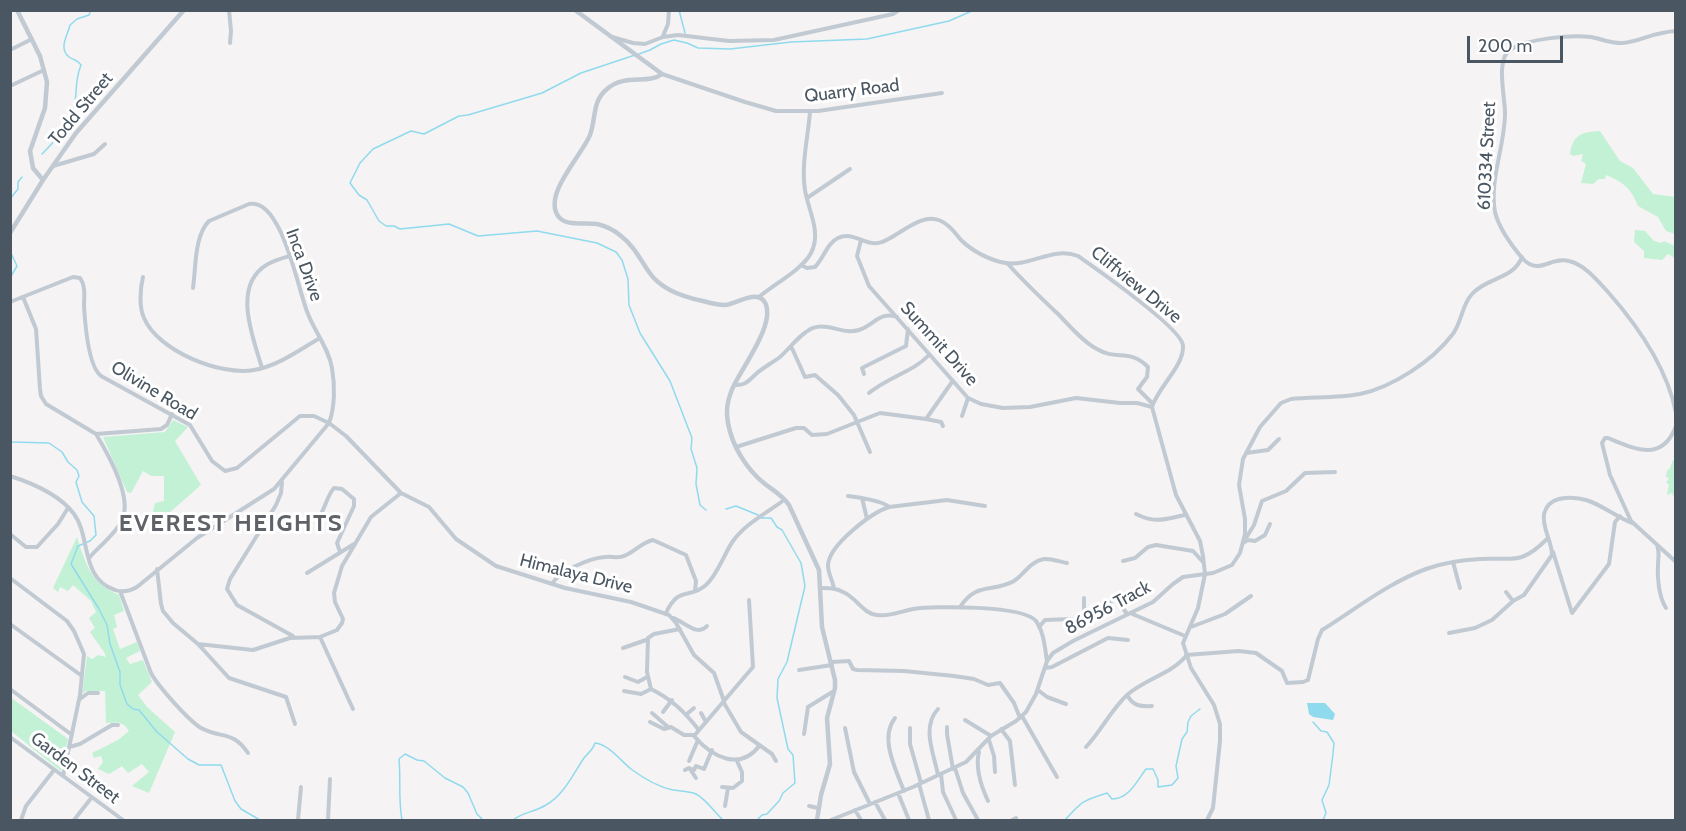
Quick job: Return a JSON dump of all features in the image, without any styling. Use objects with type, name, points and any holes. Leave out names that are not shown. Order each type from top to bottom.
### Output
[{"type":"street","points":[[17,10],[45,69],[47,82],[45,108],[30,152],[33,168],[44,180]]},
{"type":"street","name":"Todd Street","points":[[10,232],[76,133],[184,10]]},
{"type":"street","points":[[229,10],[230,43]]},
{"type":"street","points":[[575,10],[662,74],[656,78],[614,84],[600,96],[589,136],[558,189],[555,197],[556,212],[567,222],[598,225],[614,231],[631,245],[655,280],[667,289],[698,300],[724,305],[750,297],[759,297],[801,265],[811,254],[815,238],[813,214],[807,198],[804,171],[810,112]]},
{"type":"street","points":[[663,37],[668,24],[669,10]]},
{"type":"street","points":[[609,36],[645,44],[663,37],[678,35],[729,41],[774,40],[893,14],[899,10]]},
{"type":"street","name":"610334 Street","points":[[1522,258],[1500,226],[1494,201],[1505,111],[1502,63],[1507,52],[1517,46],[1557,38],[1590,37],[1620,43],[1658,33],[1676,31]]},
{"type":"street","points":[[10,50],[32,39]]},
{"type":"street","points":[[10,86],[45,69]]},
{"type":"street","name":"Quarry Road","points":[[662,74],[765,108],[810,112],[942,93]]},
{"type":"street","points":[[53,166],[94,154],[105,144]]},
{"type":"street","points":[[807,198],[850,169]]},
{"type":"street","name":"Inca Drive","points":[[193,288],[200,238],[204,226],[214,219],[249,204],[259,203],[267,210],[283,237],[304,305],[332,368],[333,402],[329,423]]},
{"type":"street","points":[[801,265],[807,268],[815,267],[836,238],[852,236],[881,243],[920,222],[938,219],[950,226],[974,250],[1008,264],[1096,349],[1118,356],[1132,355],[1146,364],[1148,373],[1138,390],[1152,406],[1176,495],[1200,540],[1204,563],[1205,574],[1196,614],[1183,643],[1186,656],[1214,705],[1220,724],[1213,808],[1208,820]]},
{"type":"street","name":"Summit Drive","points":[[861,240],[857,256],[869,286],[968,398],[981,404],[1004,408],[1030,407],[1076,398],[1152,406]]},
{"type":"street","name":"Cliffview Drive","points":[[1008,264],[1058,253],[1078,256],[1164,320],[1182,340],[1183,348],[1173,371],[1157,394],[1152,406]]},
{"type":"street","points":[[262,368],[249,321],[248,291],[252,280],[264,266],[290,256]]},
{"type":"street","points":[[1244,543],[1245,519],[1239,485],[1240,470],[1260,427],[1276,408],[1285,400],[1361,394],[1413,371],[1442,347],[1454,333],[1465,303],[1471,295],[1482,285],[1513,272],[1522,258],[1528,264],[1536,267],[1561,260],[1571,261],[1594,277],[1629,316],[1640,332],[1663,373],[1676,413]]},
{"type":"street","name":"Olivine Road","points":[[23,297],[77,276],[84,283],[84,309],[95,370],[100,376],[194,428],[212,461],[221,470],[229,472],[253,456],[295,419],[309,415],[329,423]]},
{"type":"street","points":[[143,277],[141,288],[143,316],[157,338],[199,362],[242,371],[262,368],[320,338]]},
{"type":"street","points":[[10,302],[23,297],[36,329],[41,396],[51,406],[96,434],[126,500],[120,524],[88,558]]},
{"type":"street","points":[[759,297],[767,308],[762,333],[729,399],[727,410],[729,429],[736,447],[755,475],[785,499],[819,570],[822,627],[832,664],[834,690],[827,718],[830,764],[817,820]]},
{"type":"street","points":[[734,385],[744,385],[807,331],[817,326],[854,331],[862,329],[884,315],[897,317]]},
{"type":"street","points":[[864,374],[862,368],[906,346],[908,328]]},
{"type":"street","points":[[791,346],[805,377],[813,374],[833,390],[857,420],[870,452]]},
{"type":"street","points":[[869,393],[900,373],[919,365],[929,355]]},
{"type":"street","points":[[926,419],[952,382]]},
{"type":"street","points":[[962,416],[968,398]]},
{"type":"street","points":[[736,447],[796,428],[804,428],[812,435],[827,434],[857,420],[884,412],[941,422],[943,426]]},
{"type":"street","points":[[96,434],[161,429],[167,425],[172,414]]},
{"type":"street","points":[[10,476],[34,485],[68,508],[76,518],[90,566],[99,580],[112,589],[128,591],[137,587],[197,538],[262,497],[282,481],[329,423]]},
{"type":"street","name":"Himalaya Drive","points":[[329,423],[346,436],[401,493],[429,507],[456,539],[503,569],[666,613],[680,629],[694,655],[714,673],[724,701],[739,729],[772,754],[776,761]]},
{"type":"street","points":[[1633,523],[1610,476],[1602,446],[1603,440],[1608,438],[1631,448],[1653,449],[1663,445],[1676,426]]},
{"type":"street","points":[[1246,453],[1268,450],[1279,439]]},
{"type":"street","name":"86956 Track","points":[[1047,661],[1053,653],[1073,641],[1154,602],[1178,580],[1189,575],[1220,571],[1232,565],[1254,525],[1264,499],[1286,491],[1305,473],[1335,472]]},
{"type":"street","points":[[282,481],[281,493],[276,505],[230,579],[227,589],[237,605],[295,637]]},
{"type":"street","points":[[317,520],[332,489],[342,489],[354,499],[354,506],[337,543],[340,552]]},
{"type":"street","points":[[198,644],[253,650],[295,637],[320,638],[337,630],[342,623],[342,616],[335,602],[334,593],[342,566],[371,517],[401,493]]},
{"type":"street","points":[[848,496],[882,502],[889,507]]},
{"type":"street","points":[[862,498],[867,519]]},
{"type":"street","points":[[1620,516],[1615,522],[1609,564],[1572,613],[1547,539],[1544,514],[1554,500],[1579,498],[1606,507],[1633,523],[1676,562]]},
{"type":"street","points":[[666,613],[677,597],[695,591],[708,583],[733,541],[760,516],[785,499]]},
{"type":"street","points":[[834,589],[828,566],[831,555],[840,543],[881,510],[889,507],[947,501],[985,506]]},
{"type":"street","points":[[10,534],[26,547],[37,547],[58,524],[68,508]]},
{"type":"street","points":[[1136,514],[1148,520],[1158,521],[1185,515]]},
{"type":"street","points":[[1244,543],[1248,540],[1255,542],[1265,535],[1270,524]]},
{"type":"street","points":[[1086,747],[1127,695],[1149,680],[1177,666],[1186,656],[1249,651],[1263,657],[1282,671],[1287,683],[1308,680],[1322,630],[1390,586],[1426,569],[1453,562],[1484,559],[1513,560],[1533,552],[1547,539]]},
{"type":"street","points":[[552,584],[558,575],[579,565],[600,558],[622,557],[653,540],[686,555],[696,581],[695,591]]},
{"type":"street","points":[[1654,540],[1659,550],[1660,591],[1666,608]]},
{"type":"street","points":[[307,573],[355,543]]},
{"type":"street","points":[[1123,561],[1135,558],[1152,545],[1164,545],[1193,551],[1204,563]]},
{"type":"street","points":[[1449,633],[1475,628],[1492,620],[1513,601],[1524,595],[1551,555],[1550,545]]},
{"type":"street","points":[[960,607],[974,592],[1010,583],[1038,561],[1046,559],[1067,563]]},
{"type":"street","points":[[1453,562],[1460,588]]},
{"type":"street","points":[[157,569],[163,611],[233,680],[277,693],[286,698],[295,724]]},
{"type":"street","points":[[10,578],[72,626],[84,654],[79,698],[63,776]]},
{"type":"street","points":[[821,588],[834,589],[847,594],[869,612],[877,615],[917,609],[960,607],[1003,610],[1026,615],[1033,619],[1039,627],[1047,661],[1033,701],[1021,717],[990,737],[966,762],[839,819],[831,820]]},
{"type":"street","points":[[120,591],[151,673],[157,682],[200,727],[240,741],[248,753]]},
{"type":"street","points":[[1506,592],[1513,601]]},
{"type":"street","points":[[1191,627],[1225,614],[1251,596]]},
{"type":"street","points":[[1084,598],[1084,609],[1089,614],[1098,611],[1116,598],[1128,614],[1185,636]]},
{"type":"street","points":[[694,735],[753,667],[749,600]]},
{"type":"street","points":[[672,618],[698,631],[707,626]]},
{"type":"street","points":[[1039,627],[1045,620],[1071,619]]},
{"type":"street","points":[[12,627],[82,676]]},
{"type":"street","points":[[623,648],[647,639],[651,635],[680,629]]},
{"type":"street","points":[[320,638],[353,709]]},
{"type":"street","points":[[1045,668],[1052,667],[1108,638],[1128,640]]},
{"type":"street","points":[[647,639],[647,677],[651,689],[672,700],[687,714],[698,729]]},
{"type":"street","points":[[799,670],[849,661],[853,669],[857,670],[894,670],[954,676],[974,679],[988,685],[1000,682],[1057,777]]},
{"type":"street","points":[[624,677],[638,682],[647,677]]},
{"type":"street","points":[[10,689],[72,735]]},
{"type":"street","points":[[624,691],[640,694],[651,689]]},
{"type":"street","points":[[804,734],[808,707],[834,690]]},
{"type":"street","points":[[1038,690],[1047,698],[1066,704]]},
{"type":"street","points":[[79,698],[88,693],[98,693]]},
{"type":"street","points":[[1127,695],[1136,705],[1152,706]]},
{"type":"street","points":[[663,712],[672,700]]},
{"type":"street","points":[[687,714],[694,708]]},
{"type":"street","points":[[938,709],[931,718],[929,726],[943,792],[956,820]]},
{"type":"street","points":[[652,713],[678,732],[684,735],[694,735]]},
{"type":"street","points":[[701,713],[706,722]]},
{"type":"street","points":[[895,718],[891,725],[890,747],[904,791]]},
{"type":"street","points":[[965,720],[990,737],[995,772]]},
{"type":"street","points":[[653,723],[667,729],[669,726]]},
{"type":"street","points":[[69,747],[80,744],[114,724],[118,725]]},
{"type":"street","points":[[947,727],[954,768],[969,806],[978,820]]},
{"type":"street","points":[[845,728],[854,772],[870,804]]},
{"type":"street","points":[[910,728],[909,744],[929,820]]},
{"type":"street","points":[[1001,729],[1010,741],[1015,785]]},
{"type":"street","points":[[671,736],[678,732]]},
{"type":"street","points":[[694,735],[726,759],[736,761],[748,757],[760,745]]},
{"type":"street","name":"Garden Street","points":[[10,737],[123,820]]},
{"type":"street","points":[[689,762],[698,740]]},
{"type":"street","points":[[980,748],[978,759],[980,781],[988,801]]},
{"type":"street","points":[[696,778],[687,769],[694,770],[696,766],[704,769],[712,750]]},
{"type":"street","points":[[722,787],[737,786],[743,779],[741,768],[736,761]]},
{"type":"street","points":[[21,820],[26,806],[54,770]]},
{"type":"street","points":[[328,820],[330,779]]},
{"type":"street","points":[[298,820],[301,787]]},
{"type":"street","points":[[725,806],[728,788]]},
{"type":"street","points":[[898,793],[909,820]]},
{"type":"street","points":[[74,820],[92,797]]},
{"type":"street","points":[[875,802],[885,820]]},
{"type":"street","points":[[809,806],[818,808]]},
{"type":"street","points":[[855,810],[861,820]]},
{"type":"green space","points":[[1600,131],[1620,161],[1633,168],[1653,194],[1675,197],[1675,234],[1666,231],[1658,217],[1638,206],[1626,186],[1617,180],[1606,175],[1605,179],[1599,179],[1593,184],[1581,183],[1586,164],[1581,161],[1583,154],[1573,156],[1570,154],[1571,147],[1579,135]]},
{"type":"green space","points":[[1635,230],[1645,231],[1654,241],[1661,243],[1664,241],[1675,246],[1675,258],[1668,254],[1662,260],[1644,258],[1644,251],[1634,242]]},
{"type":"green space","points":[[173,420],[188,427],[175,441],[201,485],[161,520],[152,516],[155,503],[164,501],[164,476],[151,476],[143,471],[131,493],[127,492],[103,437],[165,432]]},
{"type":"green space","points":[[1675,460],[1675,499],[1672,493],[1667,495],[1669,484],[1666,483],[1669,478],[1666,477],[1667,471]]},
{"type":"green space","points":[[77,537],[90,572],[101,584],[119,595],[124,611],[114,615],[117,627],[113,629],[120,649],[137,642],[140,651],[126,658],[130,664],[143,660],[152,682],[138,695],[147,707],[175,732],[149,793],[132,786],[149,772],[142,764],[128,773],[122,766],[109,774],[98,769],[103,762],[101,756],[94,758],[92,753],[118,740],[129,731],[122,724],[106,723],[105,691],[85,691],[82,695],[87,656],[92,659],[98,655],[106,657],[90,632],[95,628],[89,618],[96,612],[91,601],[73,585],[68,591],[60,587],[58,592],[53,588]]},
{"type":"green space","points":[[10,697],[68,739],[61,771],[11,731]]},
{"type":"water","points":[[1307,703],[1325,703],[1335,714],[1333,720],[1313,717],[1309,714]]},
{"type":"waterway","points":[[42,154],[63,131],[71,117],[81,65],[69,57],[64,46],[70,25],[77,19],[89,15],[91,10]]},
{"type":"waterway","points":[[679,10],[685,33]]},
{"type":"waterway","points":[[639,54],[674,40],[698,48],[730,49],[791,42],[867,39],[949,21],[974,10]]},
{"type":"waterway","points":[[635,55],[581,73],[542,93],[459,116],[424,134],[411,131],[373,149],[360,163],[350,183],[359,195],[367,200],[379,221],[386,226],[400,229],[449,224],[478,236],[537,231],[597,243],[616,252],[622,260],[628,279],[629,305],[640,333],[670,381],[692,438],[691,449],[697,468],[696,484],[700,505],[706,510]]},
{"type":"waterway","points":[[10,199],[18,189],[18,182],[22,177]]},
{"type":"waterway","points":[[10,251],[17,266],[10,278]]},
{"type":"waterway","points":[[10,439],[12,442],[49,443],[62,452],[77,470],[79,476],[76,482],[82,502],[94,516],[96,535],[90,541],[78,546],[71,564],[107,625],[110,644],[120,672],[120,685],[127,704],[139,710],[157,732],[188,759],[199,765],[221,765],[235,801],[241,809],[260,820]]},
{"type":"waterway","points":[[726,509],[736,506],[758,515]]},
{"type":"waterway","points":[[757,820],[767,814],[783,793],[795,783],[793,755],[788,749],[777,698],[778,679],[787,662],[805,586],[801,563],[782,530],[771,518],[761,518]]},
{"type":"waterway","points":[[1065,820],[1079,805],[1092,798],[1107,793],[1112,799],[1128,793],[1146,769],[1153,769],[1158,780],[1158,787],[1172,785],[1178,778],[1176,766],[1188,722],[1191,716],[1200,709]]},
{"type":"waterway","points":[[1313,722],[1321,731],[1327,732],[1334,743],[1329,785],[1322,800],[1326,813],[1323,820]]},
{"type":"waterway","points":[[513,820],[542,807],[558,796],[595,743],[609,750],[651,782],[667,789],[696,794],[723,820]]},
{"type":"waterway","points":[[402,820],[399,759],[405,754],[424,761],[445,778],[463,787],[477,814],[483,820]]},
{"type":"district","name":"EVEREST HEIGHTS","points":[[231,524]]}]
